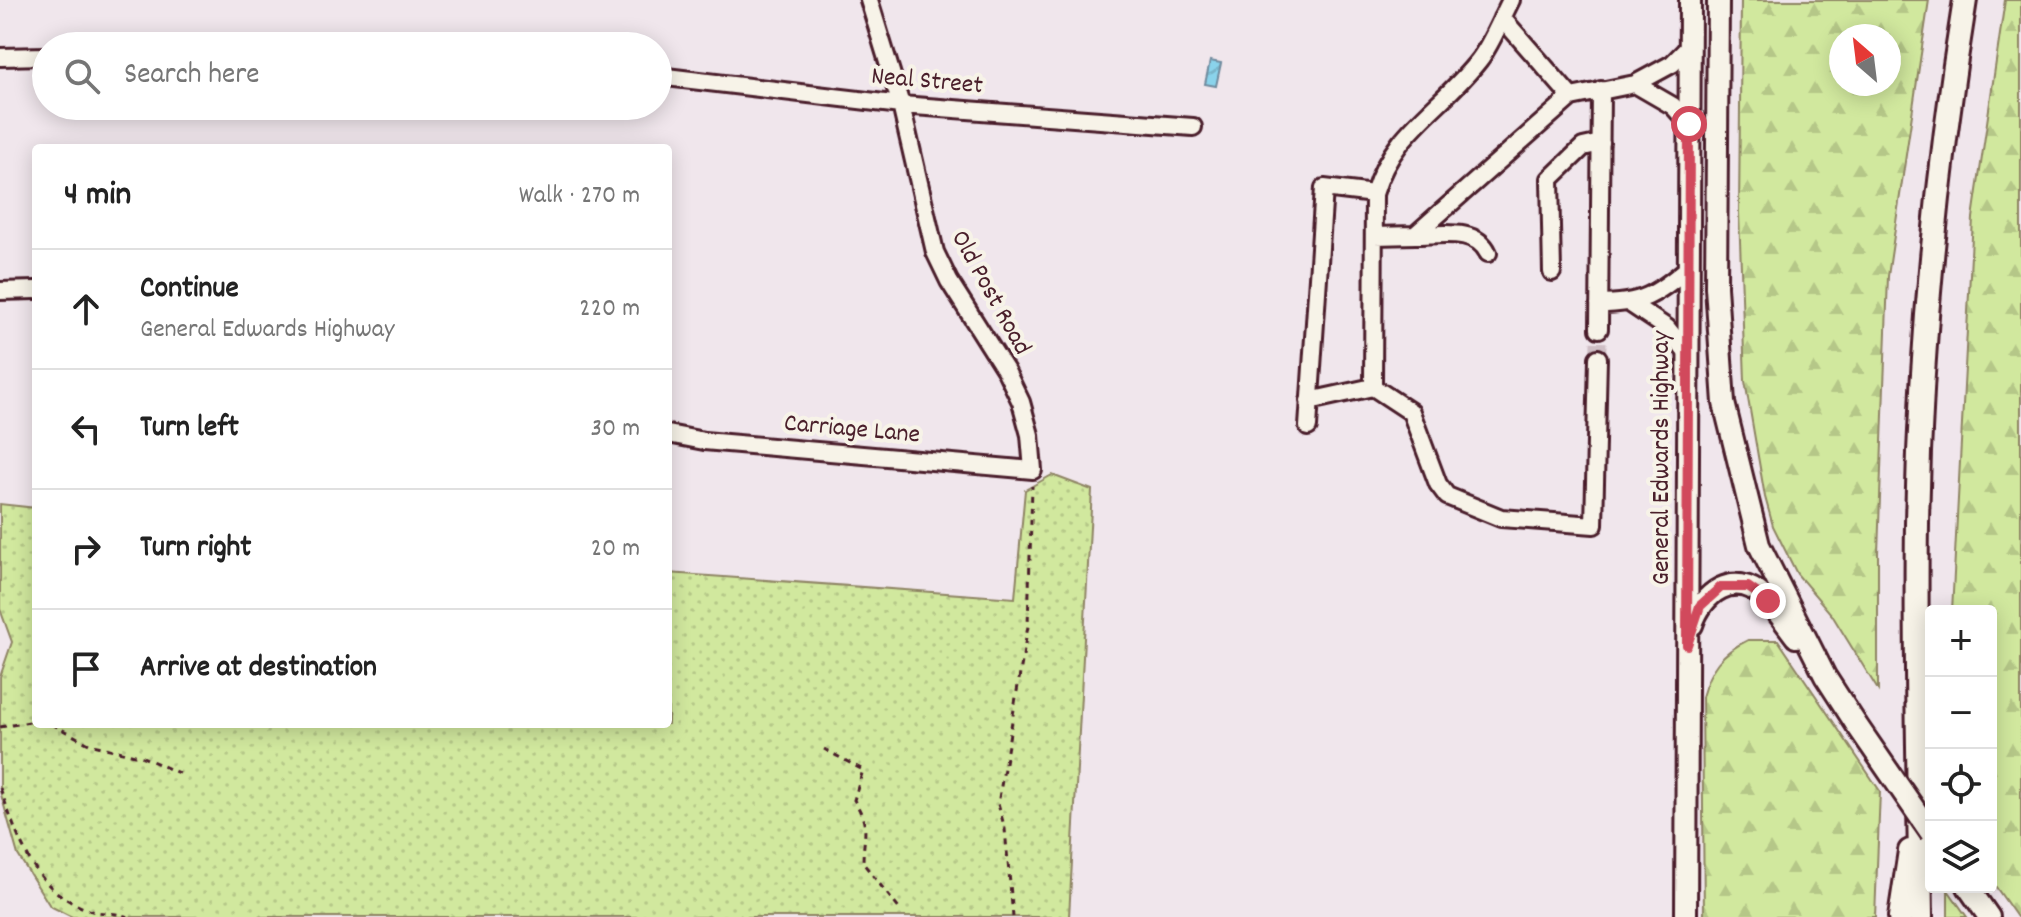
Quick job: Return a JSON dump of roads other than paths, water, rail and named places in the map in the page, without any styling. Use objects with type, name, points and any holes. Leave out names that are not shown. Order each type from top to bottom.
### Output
[{"type":"highway","points":[[1921,917],[1917,535],[1922,396],[1943,155],[1965,0]]},
{"type":"highway","points":[[1900,917],[1919,806]]},
{"type":"main road","name":"General Edwards Highway","points":[[1686,917],[1690,0]]},
{"type":"main road","points":[[1718,0],[1716,287],[1724,403],[1759,545],[1825,676]]},
{"type":"main road","points":[[1687,645],[1695,617],[1706,597],[1721,587],[1743,585],[1764,597],[1825,676],[1925,824]]},
{"type":"main road","points":[[1972,893],[1989,917]]},
{"type":"street","name":"Old Post Road","points":[[869,0],[901,105],[935,252],[949,281],[1006,371],[1021,402],[1030,435],[1033,470]]},
{"type":"street","points":[[1373,387],[1374,194],[1391,153],[1405,134],[1480,59],[1511,0]]},
{"type":"street","points":[[1502,18],[1571,97]]},
{"type":"street","points":[[1415,235],[1571,97],[1635,84],[1672,64],[1690,46]]},
{"type":"street","points":[[0,57],[32,56]]},
{"type":"street","name":"Neal Street","points":[[672,78],[901,105],[1193,127]]},
{"type":"street","points":[[1635,84],[1673,106],[1689,124]]},
{"type":"street","points":[[1599,329],[1601,90]]},
{"type":"street","points":[[1552,272],[1550,179],[1583,147],[1601,143]]},
{"type":"street","points":[[1308,427],[1324,188],[1374,194]]},
{"type":"street","points":[[1374,236],[1471,235],[1483,242],[1488,253]]},
{"type":"street","points":[[1599,304],[1631,304],[1651,297],[1688,268]]},
{"type":"street","points":[[0,291],[32,290]]},
{"type":"street","points":[[1631,304],[1667,328],[1690,357]]},
{"type":"street","points":[[1309,401],[1373,387],[1411,412],[1438,484],[1447,496],[1501,518],[1594,525],[1598,358]]},
{"type":"street","name":"Carriage Lane","points":[[672,435],[704,441],[1033,470]]},
{"type":"water","points":[[1210,61],[1221,63],[1216,86],[1205,84]]},
{"type":"tunnel","points":[[1598,358],[1599,329]]}]
